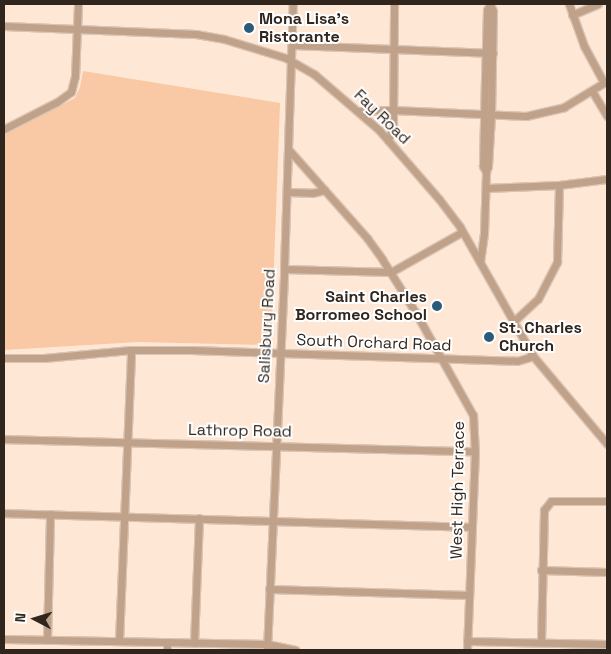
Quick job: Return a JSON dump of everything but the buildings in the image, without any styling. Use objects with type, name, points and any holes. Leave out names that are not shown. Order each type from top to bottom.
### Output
[{"type":"street","points":[[4,129],[66,97],[74,85],[78,4]]},
{"type":"street","name":"Salisbury Road","points":[[267,647],[289,150],[293,4]]},
{"type":"street","points":[[388,140],[393,126],[394,4]]},
{"type":"street","points":[[480,263],[484,233],[486,188],[486,172],[482,166],[488,114],[489,53],[487,10],[490,4]]},
{"type":"street","points":[[359,111],[393,110],[526,116],[548,113],[564,108],[606,82],[584,46],[569,4]]},
{"type":"street","points":[[572,15],[598,4]]},
{"type":"street","name":"Fay Road","points":[[4,26],[196,34],[248,45],[292,60],[314,74],[359,111],[388,140],[438,199],[462,232],[533,356],[607,444]]},
{"type":"street","points":[[293,45],[489,53]]},
{"type":"street","points":[[592,92],[607,116]]},
{"type":"street","name":"West High Terrace","points":[[289,150],[368,238],[391,272],[473,415],[475,451],[467,650]]},
{"type":"street","points":[[486,188],[559,185],[607,179]]},
{"type":"street","points":[[513,322],[538,299],[556,262],[559,185]]},
{"type":"street","points":[[287,192],[325,190]]},
{"type":"street","points":[[284,269],[391,272],[462,232]]},
{"type":"street","points":[[119,641],[131,350]]},
{"type":"street","name":"South Orchard Road","points":[[4,358],[44,358],[131,350],[522,361],[533,356]]},
{"type":"street","name":"Lathrop Road","points":[[4,439],[475,451]]},
{"type":"street","points":[[541,642],[544,510],[548,503],[560,499],[607,501]]},
{"type":"street","points":[[4,512],[472,527]]},
{"type":"street","points":[[47,640],[50,514]]},
{"type":"street","points":[[194,643],[199,518]]},
{"type":"street","points":[[542,570],[607,572]]},
{"type":"street","points":[[269,589],[469,595]]},
{"type":"street","points":[[4,639],[119,641],[167,646],[194,643],[294,650]]},
{"type":"street","points":[[467,641],[607,644]]},
{"type":"shaded area","points":[[83,71],[280,103],[271,345],[138,342],[4,350],[4,135],[75,98],[80,87]]},
{"type":"place","name":"Mona Lisa's Ristorante","points":[[249,28]]},
{"type":"place","name":"Saint Charles Borromeo School","points":[[437,306]]},
{"type":"place","name":"St. Charles Church","points":[[489,337]]}]
